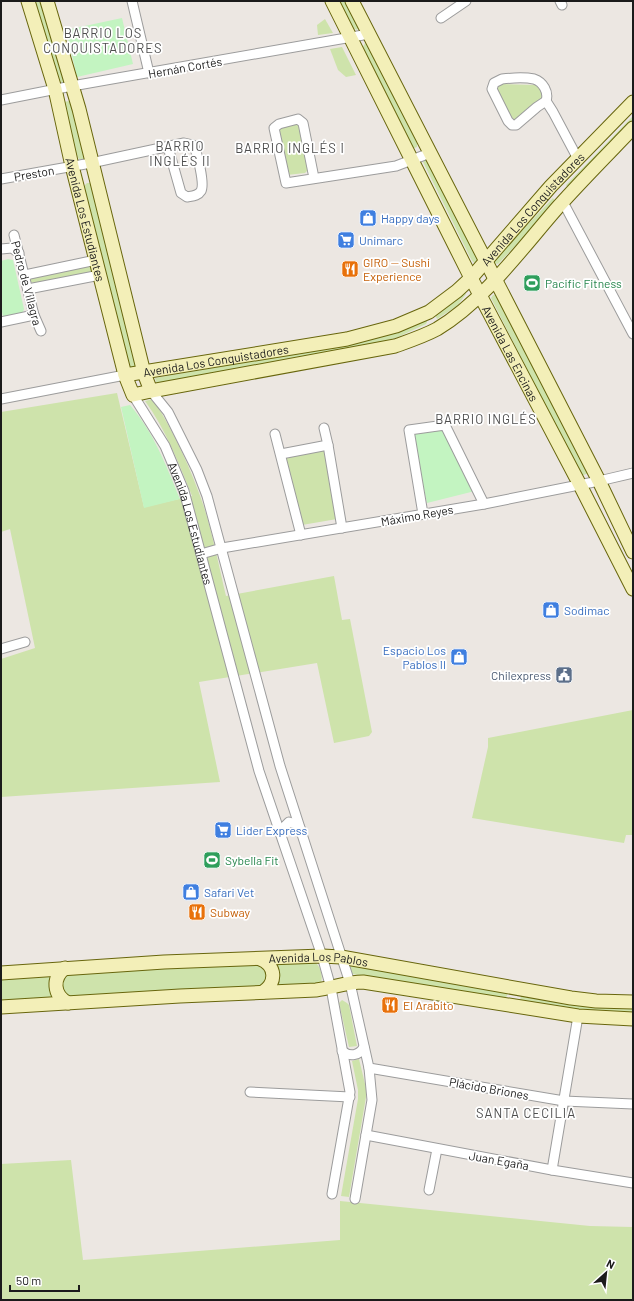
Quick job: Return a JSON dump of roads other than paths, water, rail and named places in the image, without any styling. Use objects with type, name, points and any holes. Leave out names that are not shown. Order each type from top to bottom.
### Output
[{"type":"street","name":"Avenida Los Estudiantes","points":[[28,1],[55,89],[72,166],[125,375],[133,395],[168,452],[184,491],[259,771],[322,956],[331,988],[350,1097],[332,1194]]},
{"type":"street","name":"Avenida Los Estudiantes","points":[[47,1],[72,86],[144,372],[151,391],[168,412],[197,470],[207,496],[280,766],[350,983],[369,1068],[372,1100],[355,1199]]},
{"type":"street","points":[[132,1],[149,73]]},
{"type":"street","name":"Avenida Las Encinas","points":[[332,1],[470,278],[580,485],[633,589]]},
{"type":"street","name":"Avenida Las Encinas","points":[[352,1],[599,481],[633,552]]},
{"type":"street","points":[[441,18],[466,1]]},
{"type":"street","name":"Hernán Cortés","points":[[1,100],[55,89],[369,34]]},
{"type":"street","points":[[534,79],[542,84],[545,89],[548,96],[546,101],[518,123],[513,125],[508,121],[492,88],[494,83],[502,80],[534,79]]},
{"type":"street","points":[[546,101],[578,158]]},
{"type":"street","name":"Avenida Los Conquistadores","points":[[1,399],[125,375],[347,339],[396,326],[428,312],[457,291],[470,278],[551,186],[633,102]]},
{"type":"street","points":[[314,178],[304,122],[298,119],[279,124],[274,128],[286,183],[396,166],[430,153]]},
{"type":"street","name":"Avenida Los Conquistadores","points":[[133,395],[395,346],[421,337],[436,329],[455,317],[480,295],[562,202],[633,128]]},
{"type":"street","name":"Preston","points":[[1,179],[91,163],[184,143],[193,145],[196,150],[202,185],[202,190],[199,194],[187,197],[181,193],[168,147]]},
{"type":"street","points":[[551,186],[562,202],[633,334]]},
{"type":"street","name":"Pedro de Villagra","points":[[14,234],[34,315],[41,331]]},
{"type":"street","points":[[1,249],[12,248],[19,253]]},
{"type":"street","points":[[25,274],[96,260]]},
{"type":"street","points":[[28,289],[100,275]]},
{"type":"street","points":[[428,312],[436,329]]},
{"type":"street","points":[[1,322],[34,315]]},
{"type":"street","points":[[423,514],[409,430],[445,425],[484,504]]},
{"type":"street","points":[[324,428],[342,528]]},
{"type":"street","points":[[276,434],[301,535]]},
{"type":"street","points":[[281,454],[328,445]]},
{"type":"street","name":"Máximo Reyes","points":[[201,554],[222,548],[484,504],[633,473]]},
{"type":"street","points":[[617,557],[633,558]]},
{"type":"street","points":[[1,649],[25,642]]},
{"type":"street","points":[[281,835],[282,829],[289,822],[296,824],[300,828]]},
{"type":"street","name":"Avenida Los Pablos","points":[[1,973],[164,962],[322,956],[341,957],[571,998],[596,1001],[633,1002]]},
{"type":"street","points":[[260,959],[264,960],[271,966],[274,975],[270,987],[263,992]]},
{"type":"street","points":[[65,968],[57,978],[55,986],[60,998],[68,1003]]},
{"type":"street","name":"Avenida Los Pablos","points":[[1,1007],[316,990],[350,983],[368,982],[507,1006],[578,1016],[633,1019]]},
{"type":"street","points":[[552,1170],[578,1016]]},
{"type":"street","points":[[342,1051],[348,1055],[355,1055],[364,1047]]},
{"type":"street","name":"Plácido Briones","points":[[369,1068],[564,1101],[633,1104]]},
{"type":"street","points":[[250,1092],[350,1097]]},
{"type":"street","name":"Juan Egaña","points":[[366,1136],[552,1170],[633,1183]]},
{"type":"street","points":[[429,1190],[437,1149]]},
{"type":"place","name":"Happy days","points":[[368,218]]},
{"type":"place","name":"Unimarc","points":[[346,240]]},
{"type":"place","name":"GIRO — Sushi Experience","points":[[350,269]]},
{"type":"place","name":"Pacific Fitness","points":[[532,283]]},
{"type":"place","name":"Sodimac","points":[[551,610]]},
{"type":"place","name":"Espacio Los Pablos II","points":[[459,657]]},
{"type":"place","name":"Chilexpress","points":[[564,675]]},
{"type":"place","name":"Lider Express","points":[[223,830]]},
{"type":"place","name":"Sybella Fit","points":[[212,860]]},
{"type":"place","name":"Safari Vet","points":[[191,892]]},
{"type":"place","name":"Subway","points":[[197,912]]},
{"type":"place","name":"El Arabito","points":[[390,1005]]},
{"type":"district","name":"BARRIO LOS CONQUISTADORES","points":[[103,40]]},
{"type":"district","name":"BARRIO INGLÉS I","points":[[290,148]]},
{"type":"district","name":"BARRIO INGLÉS II","points":[[180,154]]},
{"type":"district","name":"BARRIO INGLÉS","points":[[486,419]]},
{"type":"district","name":"SANTA CECILIA","points":[[526,1113]]}]
